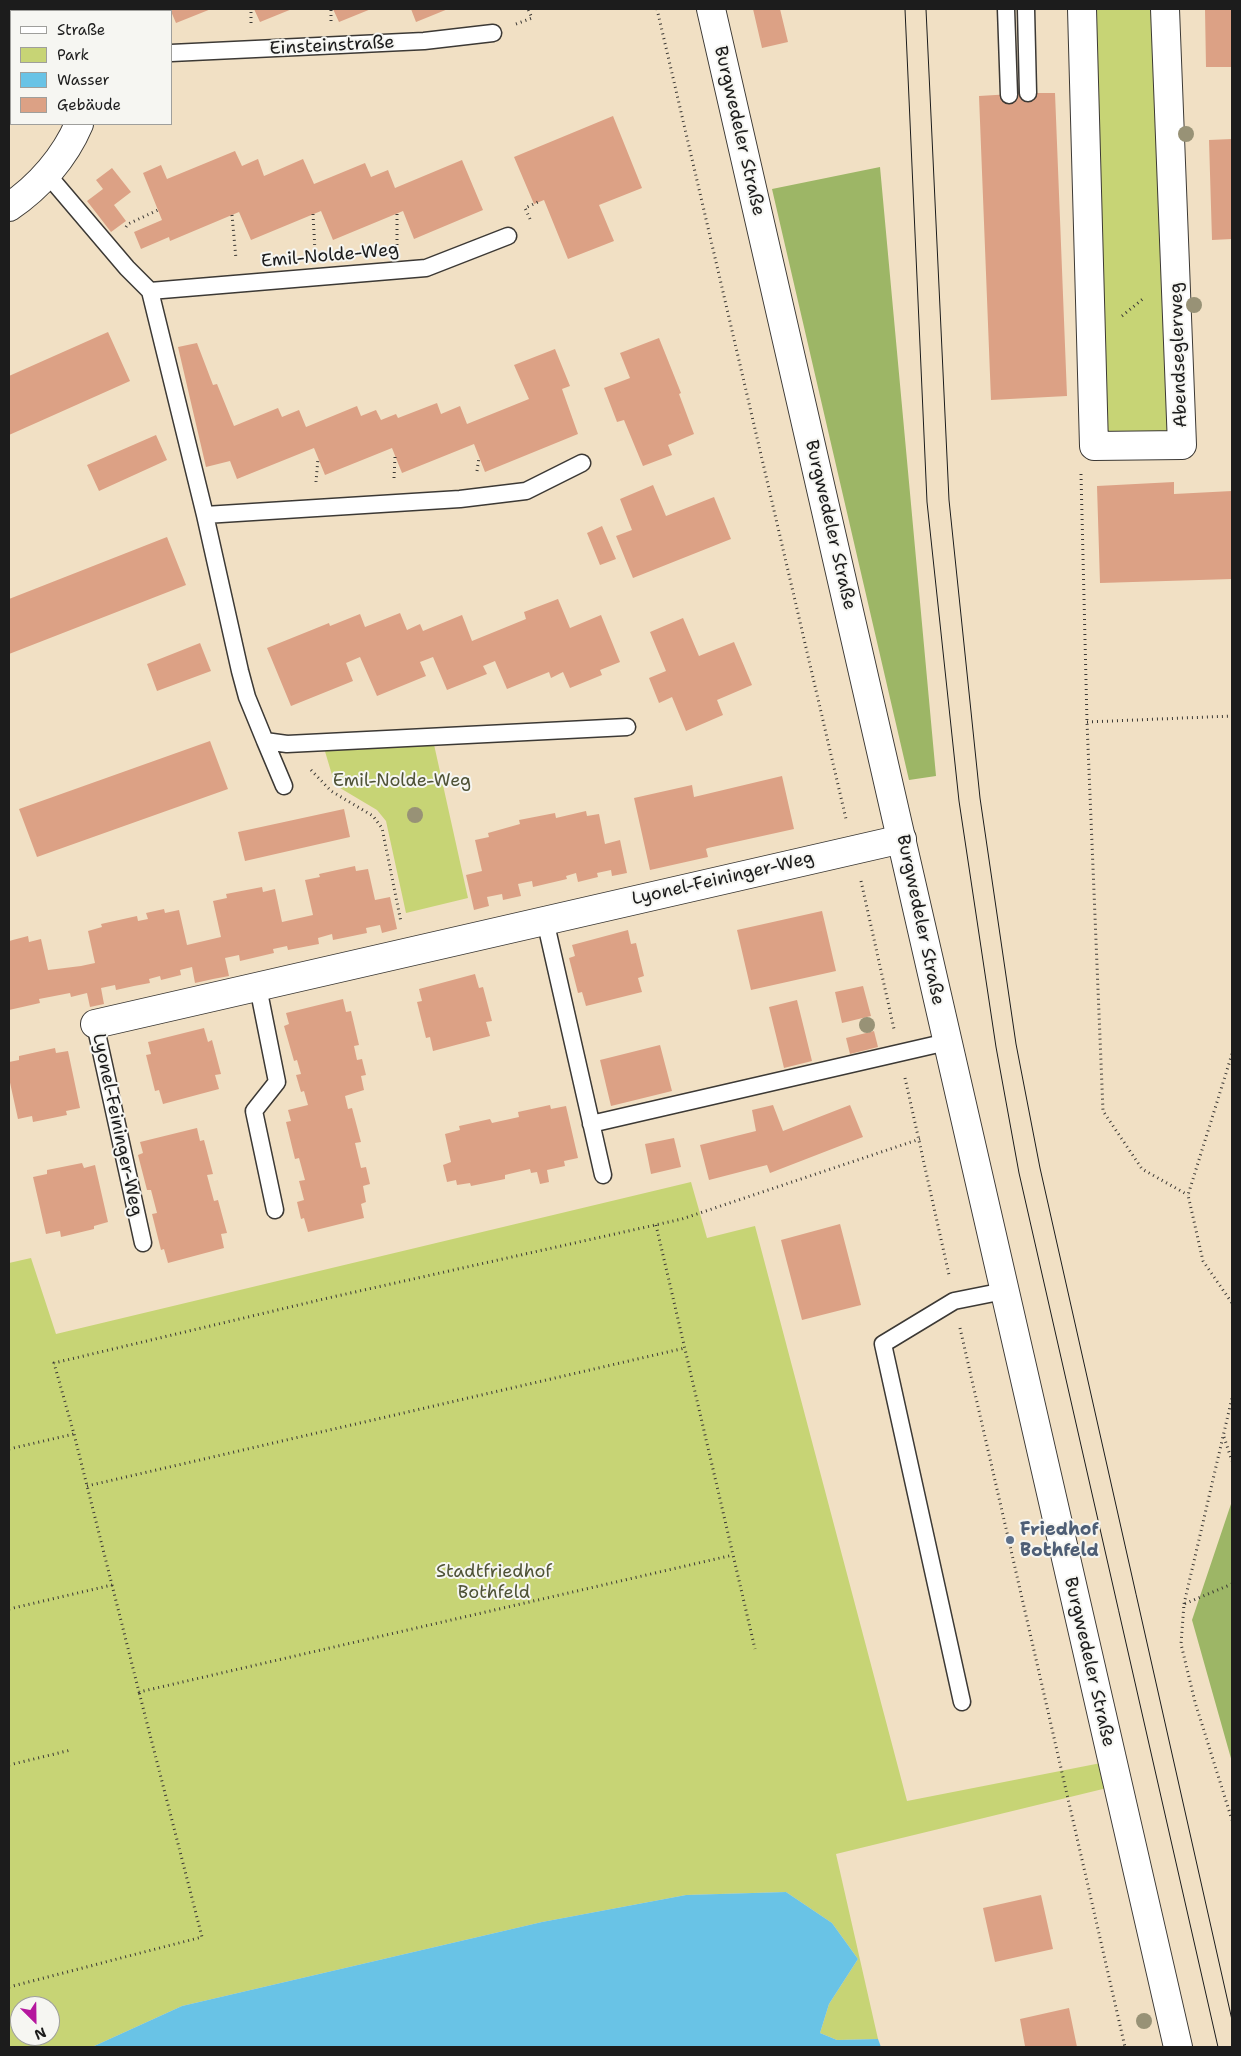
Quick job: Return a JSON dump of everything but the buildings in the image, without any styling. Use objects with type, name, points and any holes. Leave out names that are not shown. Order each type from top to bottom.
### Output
[{"type":"main road","name":"Burgwedeler Straße","points":[[711,9],[1178,2047]]},
{"type":"main road","points":[[1082,9],[1094,446]]},
{"type":"main road","name":"Abendseglerweg","points":[[1094,446],[1182,446],[1165,9]]},
{"type":"main road","points":[[9,207],[23,198],[47,174],[72,140],[79,125]]},
{"type":"main road","name":"Lyonel-Feininger-Weg","points":[[95,1024],[902,839]]},
{"type":"lane","points":[[1006,9],[1009,95]]},
{"type":"lane","points":[[1026,9],[1028,93]]},
{"type":"lane","name":"Einsteinstraße","points":[[172,54],[424,41],[493,33]]},
{"type":"lane","points":[[47,174],[111,249],[150,291],[247,697],[264,742],[284,786]]},
{"type":"lane","name":"Emil-Nolde-Weg","points":[[150,291],[426,268],[508,236]]},
{"type":"lane","points":[[205,515],[460,499],[526,491],[582,463]]},
{"type":"lane","points":[[264,742],[288,744],[626,727]]},
{"type":"lane","points":[[545,920],[603,1175]]},
{"type":"lane","points":[[258,987],[277,1082],[254,1111],[275,1210]]},
{"type":"lane","name":"Lyonel-Feininger-Weg","points":[[95,1024],[143,1243]]},
{"type":"lane","points":[[591,1124],[947,1042]]},
{"type":"lane","points":[[962,1702],[883,1344],[954,1301],[1004,1291]]},
{"type":"path","points":[[658,9],[920,1139],[954,1301],[1125,2047]]},
{"type":"path","points":[[111,249],[128,224],[158,210]]},
{"type":"path","points":[[313,214],[316,277]]},
{"type":"path","points":[[232,215],[238,283]]},
{"type":"path","points":[[1092,344],[1143,298],[1177,294]]},
{"type":"path","points":[[1094,446],[1080,460],[1087,722],[1103,1111],[1142,1168],[1188,1195]]},
{"type":"path","points":[[1087,722],[1232,716]]},
{"type":"path","points":[[288,744],[331,791],[373,816],[382,828],[408,952]]},
{"type":"path","points":[[1232,1054],[1188,1195],[1203,1261],[1232,1303]]},
{"type":"path","points":[[9,1987],[202,1937],[74,1434],[54,1363],[328,1298],[682,1219],[920,1139]]},
{"type":"path","points":[[656,1225],[755,1649]]},
{"type":"path","points":[[87,1486],[685,1348]]},
{"type":"path","points":[[1232,1398],[1184,1604],[1181,1644],[1195,1702],[1232,1820]]},
{"type":"path","points":[[9,1449],[74,1434]]},
{"type":"path","points":[[1224,1436],[1232,1461]]},
{"type":"path","points":[[139,1692],[733,1555]]},
{"type":"path","points":[[1184,1604],[1232,1584]]},
{"type":"path","points":[[9,1609],[112,1585]]},
{"type":"path","points":[[9,1765],[71,1750]]},
{"type":"green space","points":[[1082,9],[1165,9],[1182,445],[1094,446]]},
{"type":"green space","points":[[880,167],[936,776],[909,780],[772,189]]},
{"type":"green space","name":"Emil-Nolde-Weg","points":[[433,740],[468,898],[406,913],[386,821],[377,810],[335,785],[324,748]]},
{"type":"green space","name":"Stadtfriedhof Bothfeld","points":[[691,1182],[707,1238],[755,1226],[907,1801],[1101,1763],[1107,1788],[836,1854],[878,2039],[837,2040],[820,2033],[829,2004],[858,1959],[832,1923],[786,1892],[686,1895],[542,1922],[182,2006],[92,2047],[9,2047],[9,1263],[31,1258],[56,1334]]},
{"type":"green space","points":[[1232,1501],[1232,1762],[1192,1620]]},
{"type":"water","points":[[786,1892],[832,1923],[858,1959],[829,2004],[820,2033],[837,2040],[878,2039],[881,2047],[92,2047],[182,2006],[542,1922],[686,1895]]},
{"type":"tram line","points":[[905,9],[927,502],[959,801],[996,1047],[1019,1173],[1218,2047]]},
{"type":"tram line","points":[[926,9],[949,500],[980,798],[1016,1044],[1040,1168],[1232,2020]]},
{"type":"place","name":"Friedhof Bothfeld","points":[[1010,1540]]}]
